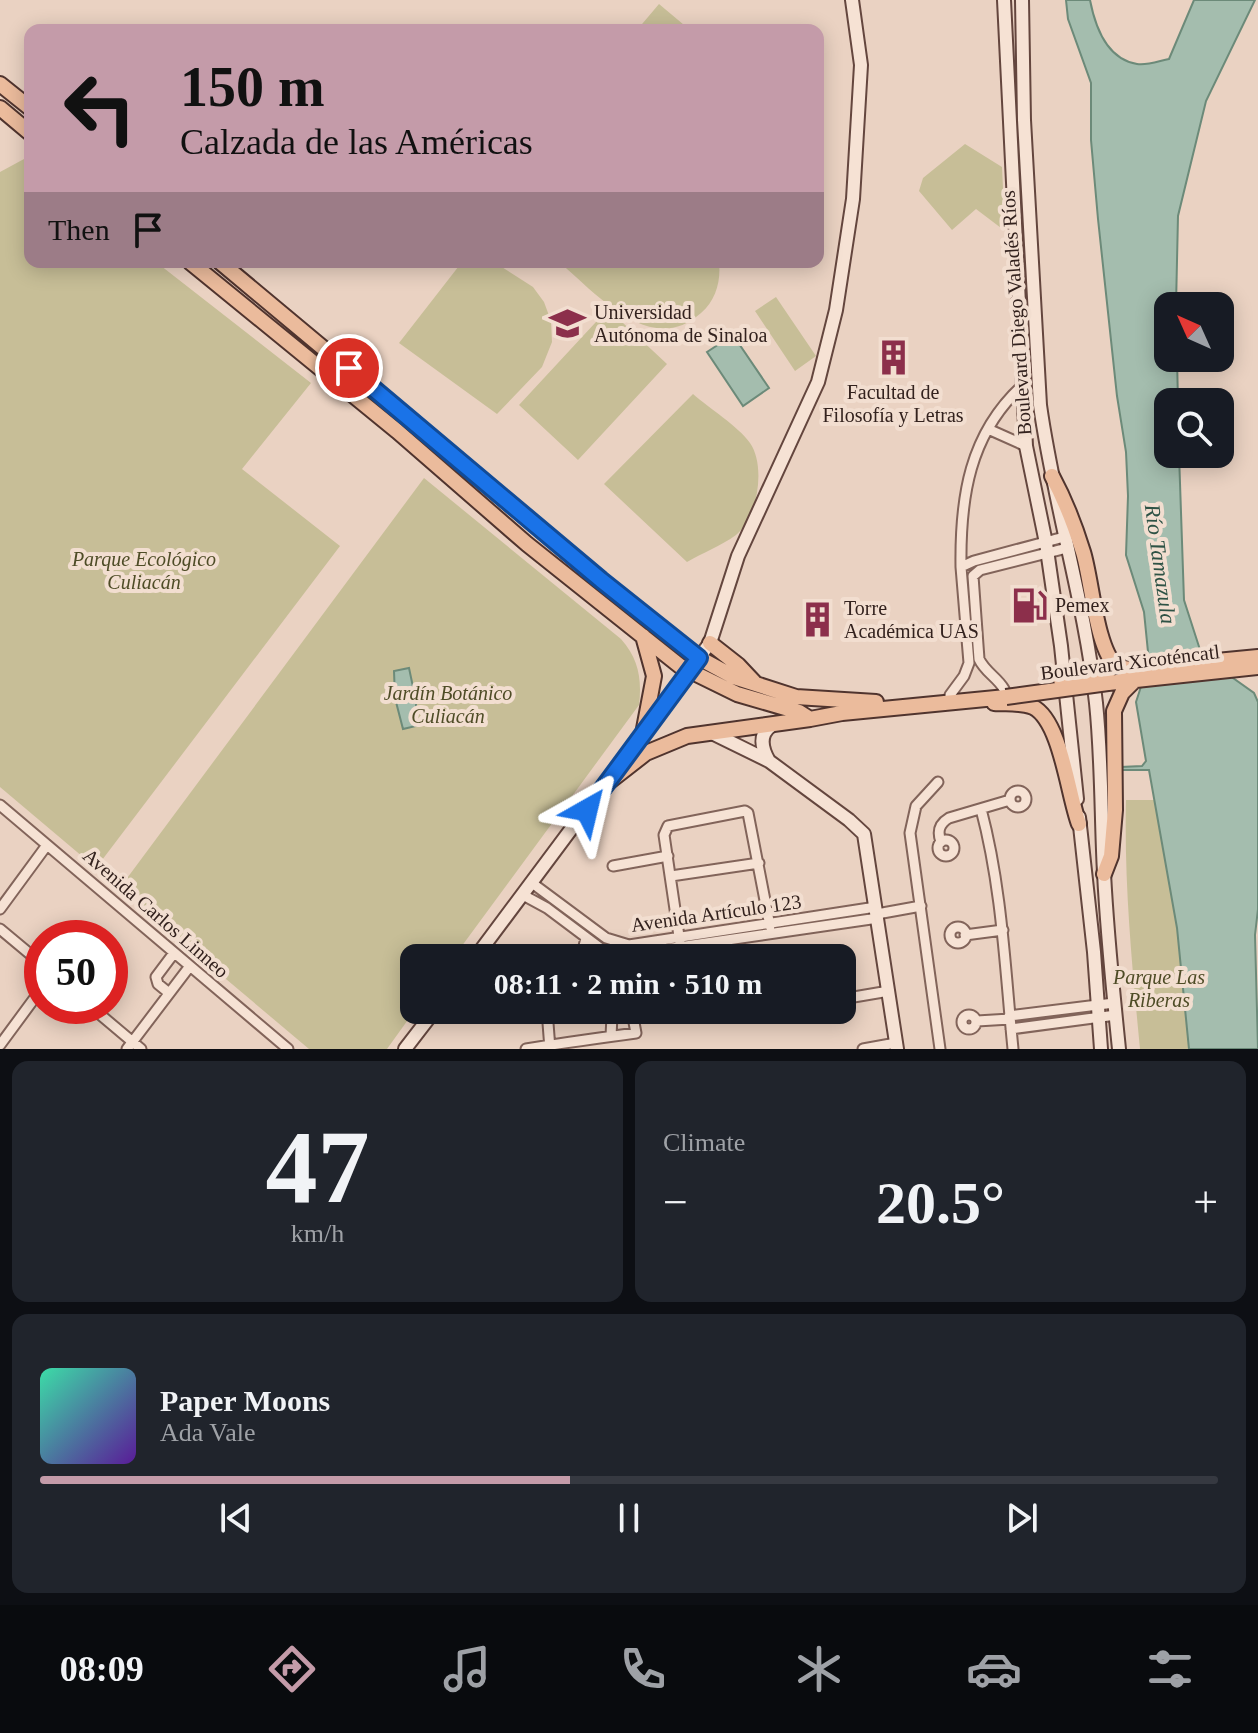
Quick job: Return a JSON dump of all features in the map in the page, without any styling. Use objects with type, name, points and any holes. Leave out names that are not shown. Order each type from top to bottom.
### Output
[{"type":"main road","points":[[486,944],[710,643],[738,556],[813,395],[829,344],[850,222],[859,130],[861,65],[852,0]]},
{"type":"main road","name":"Boulevard Diego Valadés Ríos","points":[[1004,0],[1026,446],[1047,548],[1061,646],[1101,1049]]},
{"type":"main road","name":"Boulevard Diego Valadés Ríos","points":[[1022,0],[1024,120],[1039,394],[1096,704],[1104,874],[1119,1049]]},
{"type":"main road","points":[[0,84],[24,103]]},
{"type":"main road","points":[[0,108],[24,128]]},
{"type":"main road","points":[[197,268],[397,431],[527,544],[690,672],[737,694],[799,712],[810,719]]},
{"type":"main road","points":[[227,268],[699,658],[734,677],[757,685],[796,697],[841,702],[1006,691]]},
{"type":"main road","points":[[1052,476],[1083,552],[1106,653],[1117,667],[1132,674],[1114,711],[1114,825],[1111,856],[1104,874]]},
{"type":"main road","points":[[643,636],[654,676],[643,734]]},
{"type":"main road","points":[[710,643],[757,685]]},
{"type":"main road","name":"Boulevard Xicoténcatl","points":[[1006,691],[1258,657]]},
{"type":"main road","name":"Boulevard Xicoténcatl","points":[[1132,674],[1258,667]]},
{"type":"main road","points":[[975,702],[1006,691]]},
{"type":"main road","points":[[605,785],[657,747],[687,736],[771,726],[842,713],[975,702],[1023,704],[1043,714],[1049,722],[1079,824]]},
{"type":"main road","points":[[769,761],[762,743],[763,735],[771,726]]},
{"type":"main road","points":[[710,732],[769,761],[864,834],[896,1046]]},
{"type":"main road","points":[[405,1049],[424,1024]]},
{"type":"street","points":[[950,695],[969,663],[961,567],[960,529],[964,490],[969,470],[988,429],[1003,403],[1023,385]]},
{"type":"street","points":[[988,429],[1026,446]]},
{"type":"street","points":[[1006,691],[985,670],[979,659],[973,576],[980,570],[1066,542]]},
{"type":"street","points":[[961,567],[974,561],[1047,548]]},
{"type":"street","points":[[938,782],[916,806],[910,833],[940,1049]]},
{"type":"street","points":[[941,842],[938,832],[945,821],[1010,800]]},
{"type":"street","name":"Avenida Carlos Linneo","points":[[0,805],[288,1049]]},
{"type":"street","points":[[981,809],[991,847],[1003,930],[1013,1049]]},
{"type":"street","points":[[681,944],[664,835],[668,826],[745,811],[750,817],[772,934]]},
{"type":"street","points":[[0,909],[47,845]]},
{"type":"street","points":[[613,866],[668,856]]},
{"type":"street","points":[[671,876],[759,863]]},
{"type":"street","name":"Avenida Artículo 123","points":[[532,883],[613,941],[629,945],[770,923],[877,913]]},
{"type":"street","name":"Avenida Artículo 123","points":[[523,895],[547,908],[594,944]]},
{"type":"street","points":[[877,913],[921,906]]},
{"type":"street","name":"Avenida Artículo 123","points":[[707,944],[877,913]]},
{"type":"street","points":[[0,929],[24,949]]},
{"type":"street","points":[[965,935],[1003,930]]},
{"type":"street","points":[[584,944],[586,938]]},
{"type":"street","points":[[169,993],[158,984],[156,977],[174,953]]},
{"type":"street","points":[[109,1024],[133,1047],[190,966]]},
{"type":"street","points":[[856,997],[889,991]]},
{"type":"street","points":[[977,1021],[1010,1021],[1115,1009]]},
{"type":"street","points":[[0,1045],[24,1012]]},
{"type":"street","points":[[548,1024],[550,1047]]},
{"type":"street","points":[[526,1049],[611,1036]]},
{"type":"street","points":[[863,1049],[896,1046]]},
{"type":"green space","points":[[659,4],[683,24],[642,24]]},
{"type":"green space","points":[[965,144],[1002,167],[1005,231],[976,209],[952,230],[919,191],[923,178]]},
{"type":"green space","name":"Parque Ecológico Culiacán","points":[[24,159],[24,268],[164,268],[311,383],[242,469],[340,546],[96,868],[0,787],[0,172]]},
{"type":"green space","points":[[457,268],[503,268],[533,287],[544,302],[551,321],[552,342],[542,367],[497,414],[399,343]]},
{"type":"green space","points":[[566,268],[719,268],[714,296],[701,313],[682,325],[663,329],[644,325],[607,304]]},
{"type":"green space","points":[[776,297],[816,356],[795,371],[755,311]]},
{"type":"green space","points":[[608,309],[667,364],[578,460],[519,405]]},
{"type":"green space","points":[[693,394],[750,443],[758,465],[758,477],[754,504],[744,527],[730,539],[687,562],[604,484]]},
{"type":"green space","name":"Jardín Botánico Culiacán","points":[[424,478],[621,639],[632,654],[638,670],[639,705],[463,944],[400,944],[400,1024],[405,1024],[387,1049],[309,1049],[119,889]]},
{"type":"green space","name":"Parque Las Riberas","points":[[1126,800],[1154,800],[1177,928],[1189,1049],[1140,1049],[1127,893]]},
{"type":"water","name":"Río Tamazula","points":[[1066,0],[1090,0],[1099,30],[1110,48],[1127,61],[1148,64],[1169,59],[1194,0],[1255,0],[1206,101],[1178,216],[1176,292],[1154,292],[1154,372],[1177,372],[1178,388],[1154,388],[1154,468],[1179,468],[1184,600],[1202,656],[1254,693],[1258,702],[1258,909],[1255,935],[1258,1049],[1189,1049],[1177,928],[1149,770],[1120,770],[1121,767],[1142,766],[1146,761],[1136,702],[1149,662],[1144,612],[1126,555],[1126,452],[1098,219],[1091,140],[1091,83],[1068,19]]},
{"type":"water","points":[[733,335],[769,388],[743,406],[707,352]]},
{"type":"water","points":[[409,668],[416,701],[416,726],[403,729],[395,698],[394,671]]},
{"type":"place","name":"Universidad Autónoma de Sinaloa","points":[[568,323]]},
{"type":"place","name":"Facultad de Filosofía y Letras","points":[[893,357]]},
{"type":"place","name":"Pemex","points":[[1029,605]]},
{"type":"place","name":"Torre Académica UAS","points":[[818,620]]},
{"type":"route","points":[[349,368],[601,580],[699,658],[587,810]]}]
